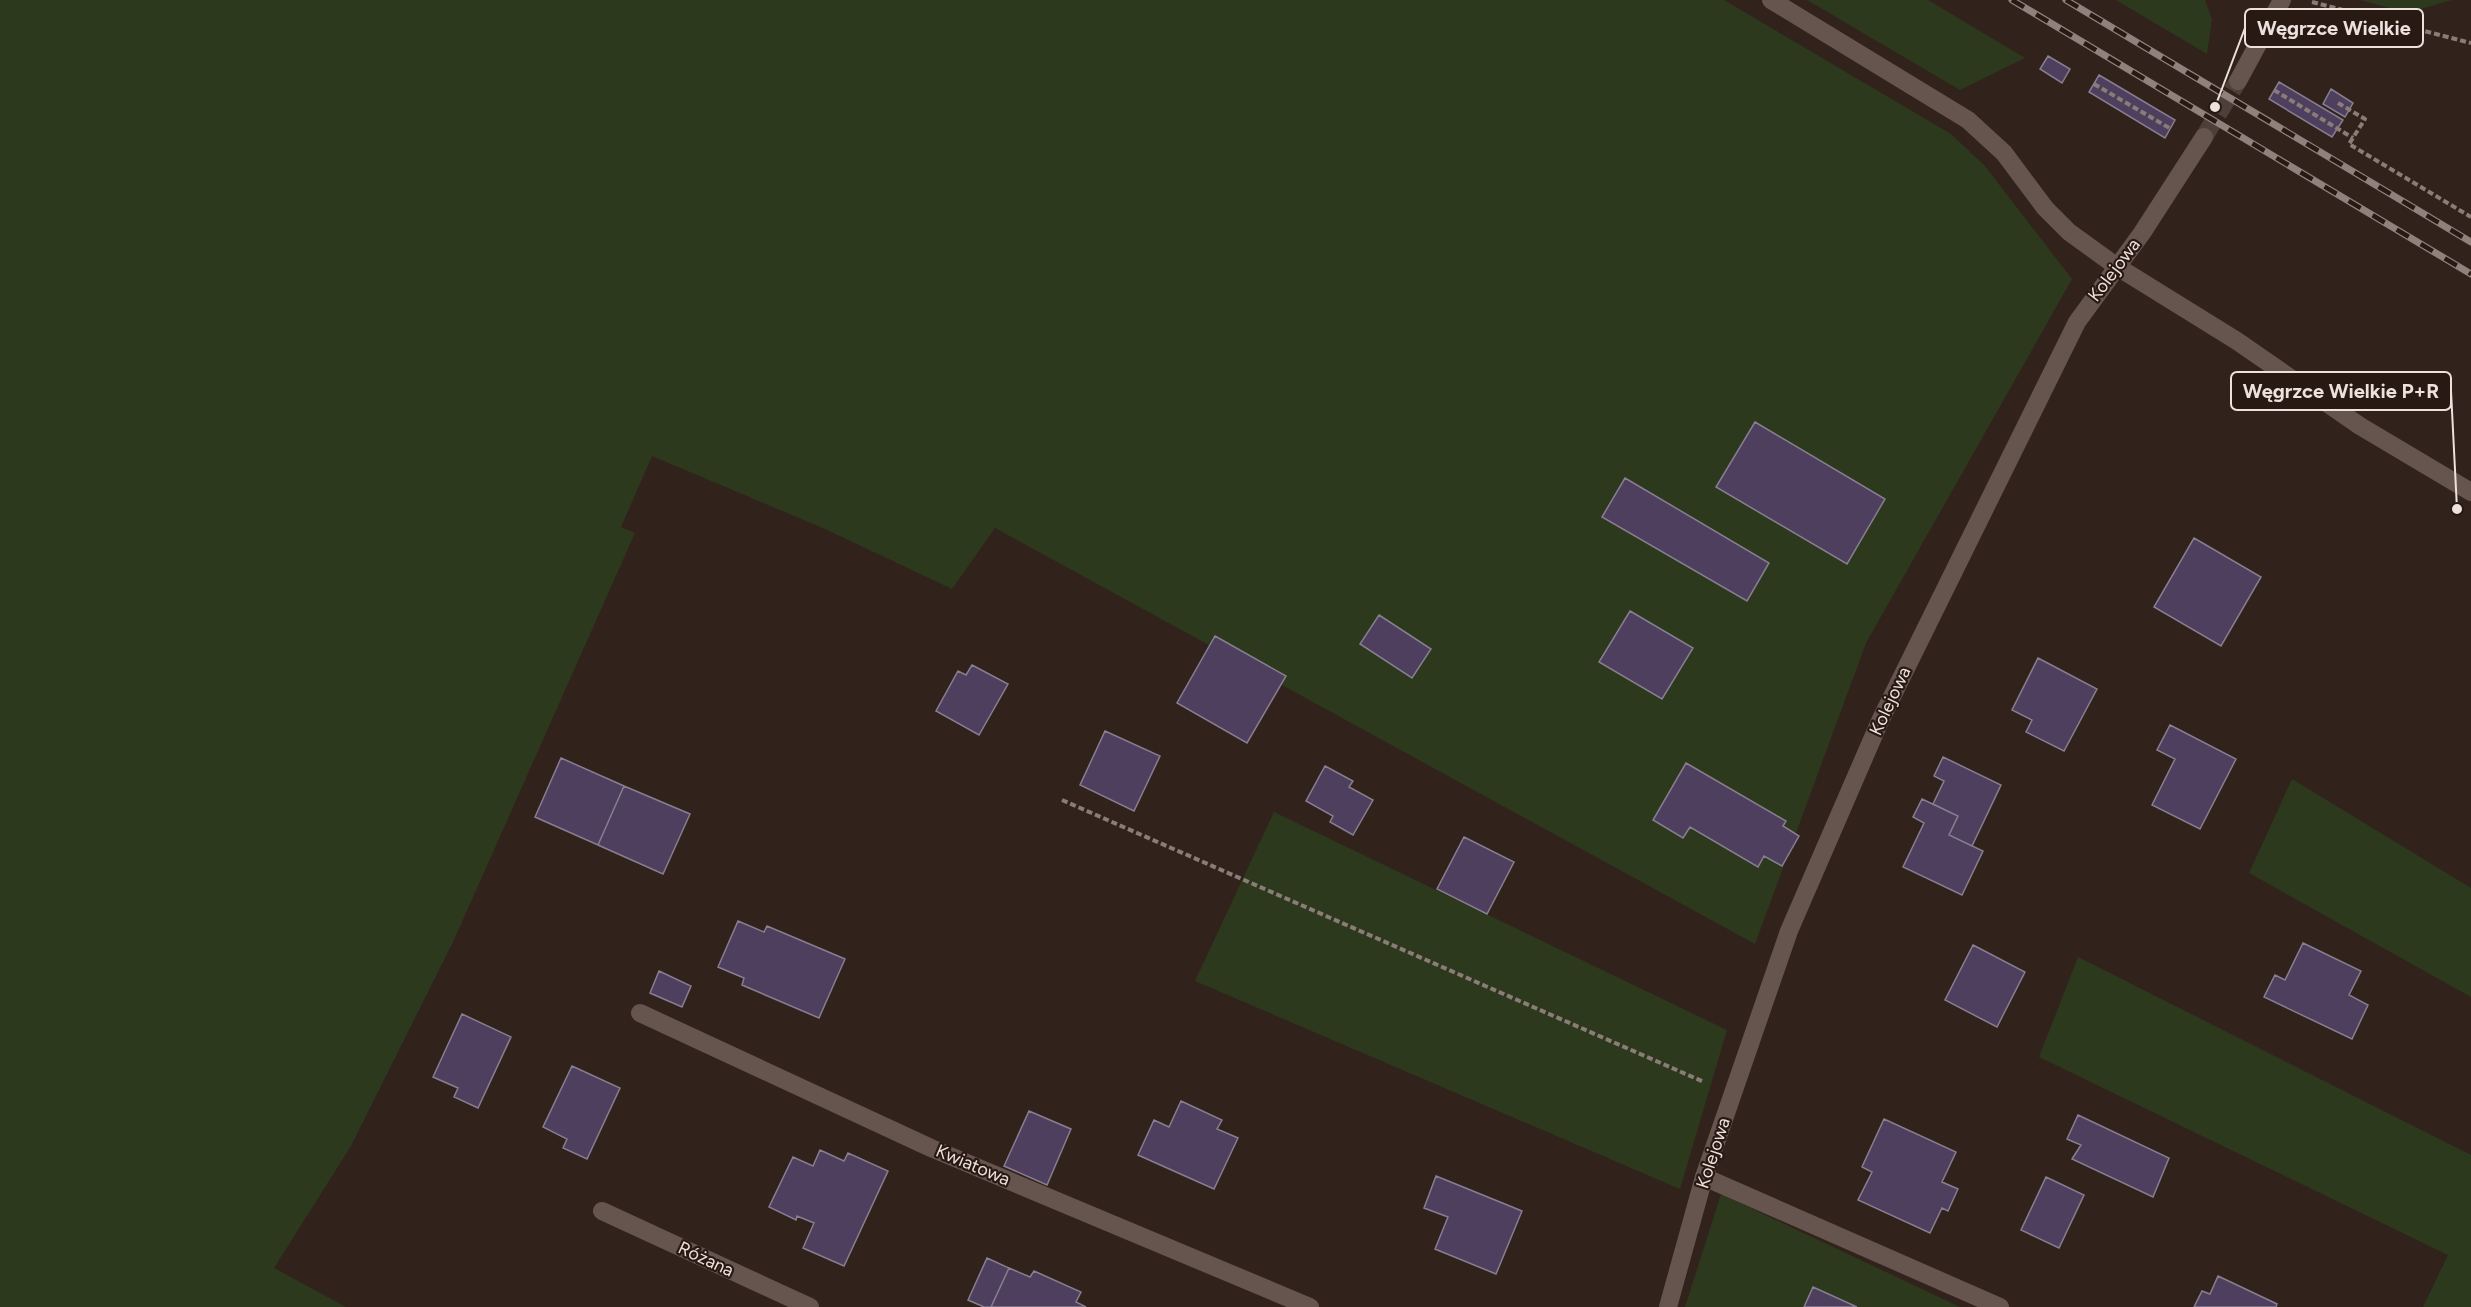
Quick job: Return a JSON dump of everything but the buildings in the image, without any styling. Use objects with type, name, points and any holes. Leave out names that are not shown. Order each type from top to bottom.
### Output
[{"type":"street","points":[[1771,0],[1968,120],[2004,153],[2045,208],[2069,232],[2116,266],[2237,340],[2360,426],[2471,492]]},
{"type":"street","points":[[2238,81],[2282,0]]},
{"type":"street","name":"Kolejowa","points":[[1668,1307],[1704,1177],[1789,931],[1880,720],[2077,322],[2142,232],[2204,137]]},
{"type":"street","name":"Kwiatowa","points":[[640,1013],[932,1148],[1310,1307]]},
{"type":"street","points":[[1704,1177],[2000,1307]]},
{"type":"street","name":"Różana","points":[[602,1211],[810,1307]]},
{"type":"path","points":[[2307,0],[2471,43]]},
{"type":"path","points":[[2094,84],[2170,129]]},
{"type":"path","points":[[2274,90],[2353,138]]},
{"type":"path","points":[[2338,103],[2365,119],[2349,144],[2471,217]]},
{"type":"path","points":[[1062,800],[1733,1095]]},
{"type":"green space","points":[[0,0],[1724,0],[1951,134],[1985,166],[2072,279],[1866,643],[1755,944],[995,528],[952,589],[825,529],[652,456],[621,527],[635,533],[453,942],[351,1146],[274,1268],[346,1307],[0,1307]]},
{"type":"green space","points":[[1807,0],[1928,0],[2025,58],[1960,90]]},
{"type":"green space","points":[[2116,0],[2205,0],[2212,19],[2207,54]]},
{"type":"green space","points":[[2360,0],[2452,0],[2407,13]]},
{"type":"green space","points":[[2292,779],[2471,888],[2471,997],[2249,873]]},
{"type":"green space","points":[[1274,812],[1727,1030],[1680,1189],[1195,981]]},
{"type":"green space","points":[[2078,957],[2471,1155],[2471,1307],[2423,1307],[2448,1255],[2039,1057]]},
{"type":"green space","points":[[1721,1194],[1960,1307],[1685,1307]]},
{"type":"tunnel","points":[[2204,137],[2238,81]]},
{"type":"railway","points":[[2012,0],[2471,274]]},
{"type":"railway","points":[[2066,0],[2471,242]]},
{"type":"place","name":"Węgrzce Wielkie","points":[[2215,107]]},
{"type":"place","name":"Węgrzce Wielkie P+R","points":[[2457,509]]}]
